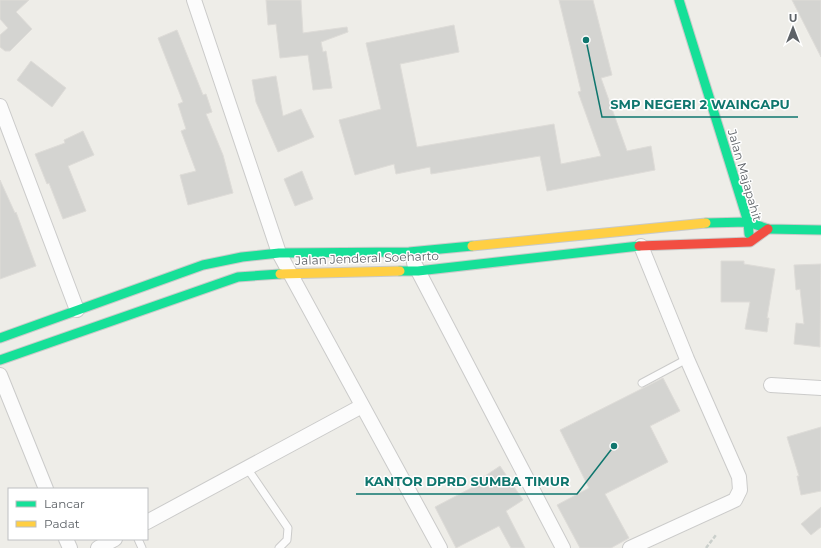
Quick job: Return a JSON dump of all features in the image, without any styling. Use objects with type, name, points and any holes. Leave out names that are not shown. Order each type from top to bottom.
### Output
[{"type":"main road","name":"Jalan Majapahit","points":[[679,0],[748,222],[750,242]]},
{"type":"main road","name":"Jalan Jenderal Soeharto","points":[[0,338],[204,265],[242,257],[279,253],[409,252],[686,224],[748,222],[768,230],[821,230]]},
{"type":"main road","points":[[750,242],[768,230]]},
{"type":"main road","name":"Jalan Jenderal Soeharto","points":[[0,360],[238,277],[290,273],[418,271],[641,246],[750,242]]},
{"type":"street","points":[[194,0],[279,253],[440,548]]},
{"type":"street","points":[[0,106],[77,310]]},
{"type":"street","points":[[630,548],[735,500],[740,490],[739,477],[687,359],[641,246]]},
{"type":"street","points":[[409,252],[563,548]]},
{"type":"street","points":[[0,375],[46,488]]},
{"type":"street","points":[[771,385],[821,388]]},
{"type":"street","points":[[148,521],[362,406]]},
{"type":"street","points":[[98,548],[113,540]]},
{"type":"lane","points":[[642,383],[687,359]]},
{"type":"lane","points":[[247,468],[288,528],[287,540],[279,548]]},
{"type":"path","points":[[706,548],[716,536]]},
{"type":"building","points":[[0,0],[29,0],[16,12],[32,29],[10,51],[5,51],[0,47],[0,35],[8,28],[0,19]]},
{"type":"building","points":[[266,0],[301,0],[303,33],[347,27],[348,32],[321,42],[323,52],[326,51],[332,88],[313,90],[308,55],[280,58],[276,24],[268,25]]},
{"type":"building","points":[[559,0],[593,0],[612,75],[601,78],[627,151],[651,146],[655,170],[547,191],[540,156],[431,174],[430,167],[396,174],[394,164],[355,175],[339,120],[381,109],[366,43],[454,25],[459,52],[400,64],[417,147],[554,124],[561,164],[601,156],[578,92],[581,91]]},
{"type":"building","points":[[792,0],[821,0],[821,57]]},
{"type":"building","points":[[177,30],[203,95],[206,94],[212,112],[206,114],[223,155],[233,193],[188,205],[180,175],[196,171],[181,131],[186,129],[178,104],[183,102],[158,38]]},
{"type":"building","points":[[31,61],[66,88],[52,107],[17,80]]},
{"type":"building","points":[[276,76],[283,116],[301,109],[314,137],[278,152],[256,102],[252,80]]},
{"type":"building","points":[[83,131],[94,155],[68,166],[86,211],[63,219],[49,183],[47,184],[35,154],[65,143],[64,140]]},
{"type":"building","points":[[302,171],[313,199],[295,206],[284,179]]},
{"type":"building","points":[[0,180],[15,213],[16,212],[36,266],[0,279]]},
{"type":"building","points":[[721,261],[744,261],[744,264],[775,269],[767,318],[769,318],[767,332],[745,329],[750,302],[721,302]]},
{"type":"building","points":[[821,264],[820,347],[794,344],[796,323],[804,324],[800,289],[796,290],[794,265]]},
{"type":"building","points":[[663,378],[680,411],[650,426],[668,462],[605,494],[629,538],[611,548],[580,548],[557,505],[589,488],[560,430]]},
{"type":"building","points":[[821,427],[821,491],[801,495],[797,476],[799,476],[787,437]]},
{"type":"building","points":[[500,466],[523,500],[506,511],[525,548],[511,548],[499,526],[456,548],[435,507],[475,486],[473,484]]},
{"type":"building","points":[[821,507],[821,527],[811,535],[801,524]]},
{"type":"traffic: fast","points":[[679,0],[748,222],[749,234]]},
{"type":"traffic: fast","points":[[706,223],[748,222],[768,229],[821,230]]},
{"type":"traffic: fast","points":[[0,338],[203,265],[242,257],[279,253],[409,252],[472,246]]},
{"type":"traffic: fast","points":[[400,271],[418,271],[639,246]]},
{"type":"traffic: fast","points":[[0,360],[238,277],[280,274]]},
{"type":"traffic: slow","points":[[472,246],[706,223]]},
{"type":"traffic: slow","points":[[280,274],[400,271]]},
{"type":"traffic: jam","points":[[639,246],[750,242],[768,229]]},
{"type":"place","name":"SMP NEGERI 2 WAINGAPU","points":[[586,40]]},
{"type":"place","name":"KANTOR DPRD SUMBA TIMUR","points":[[614,446]]}]
